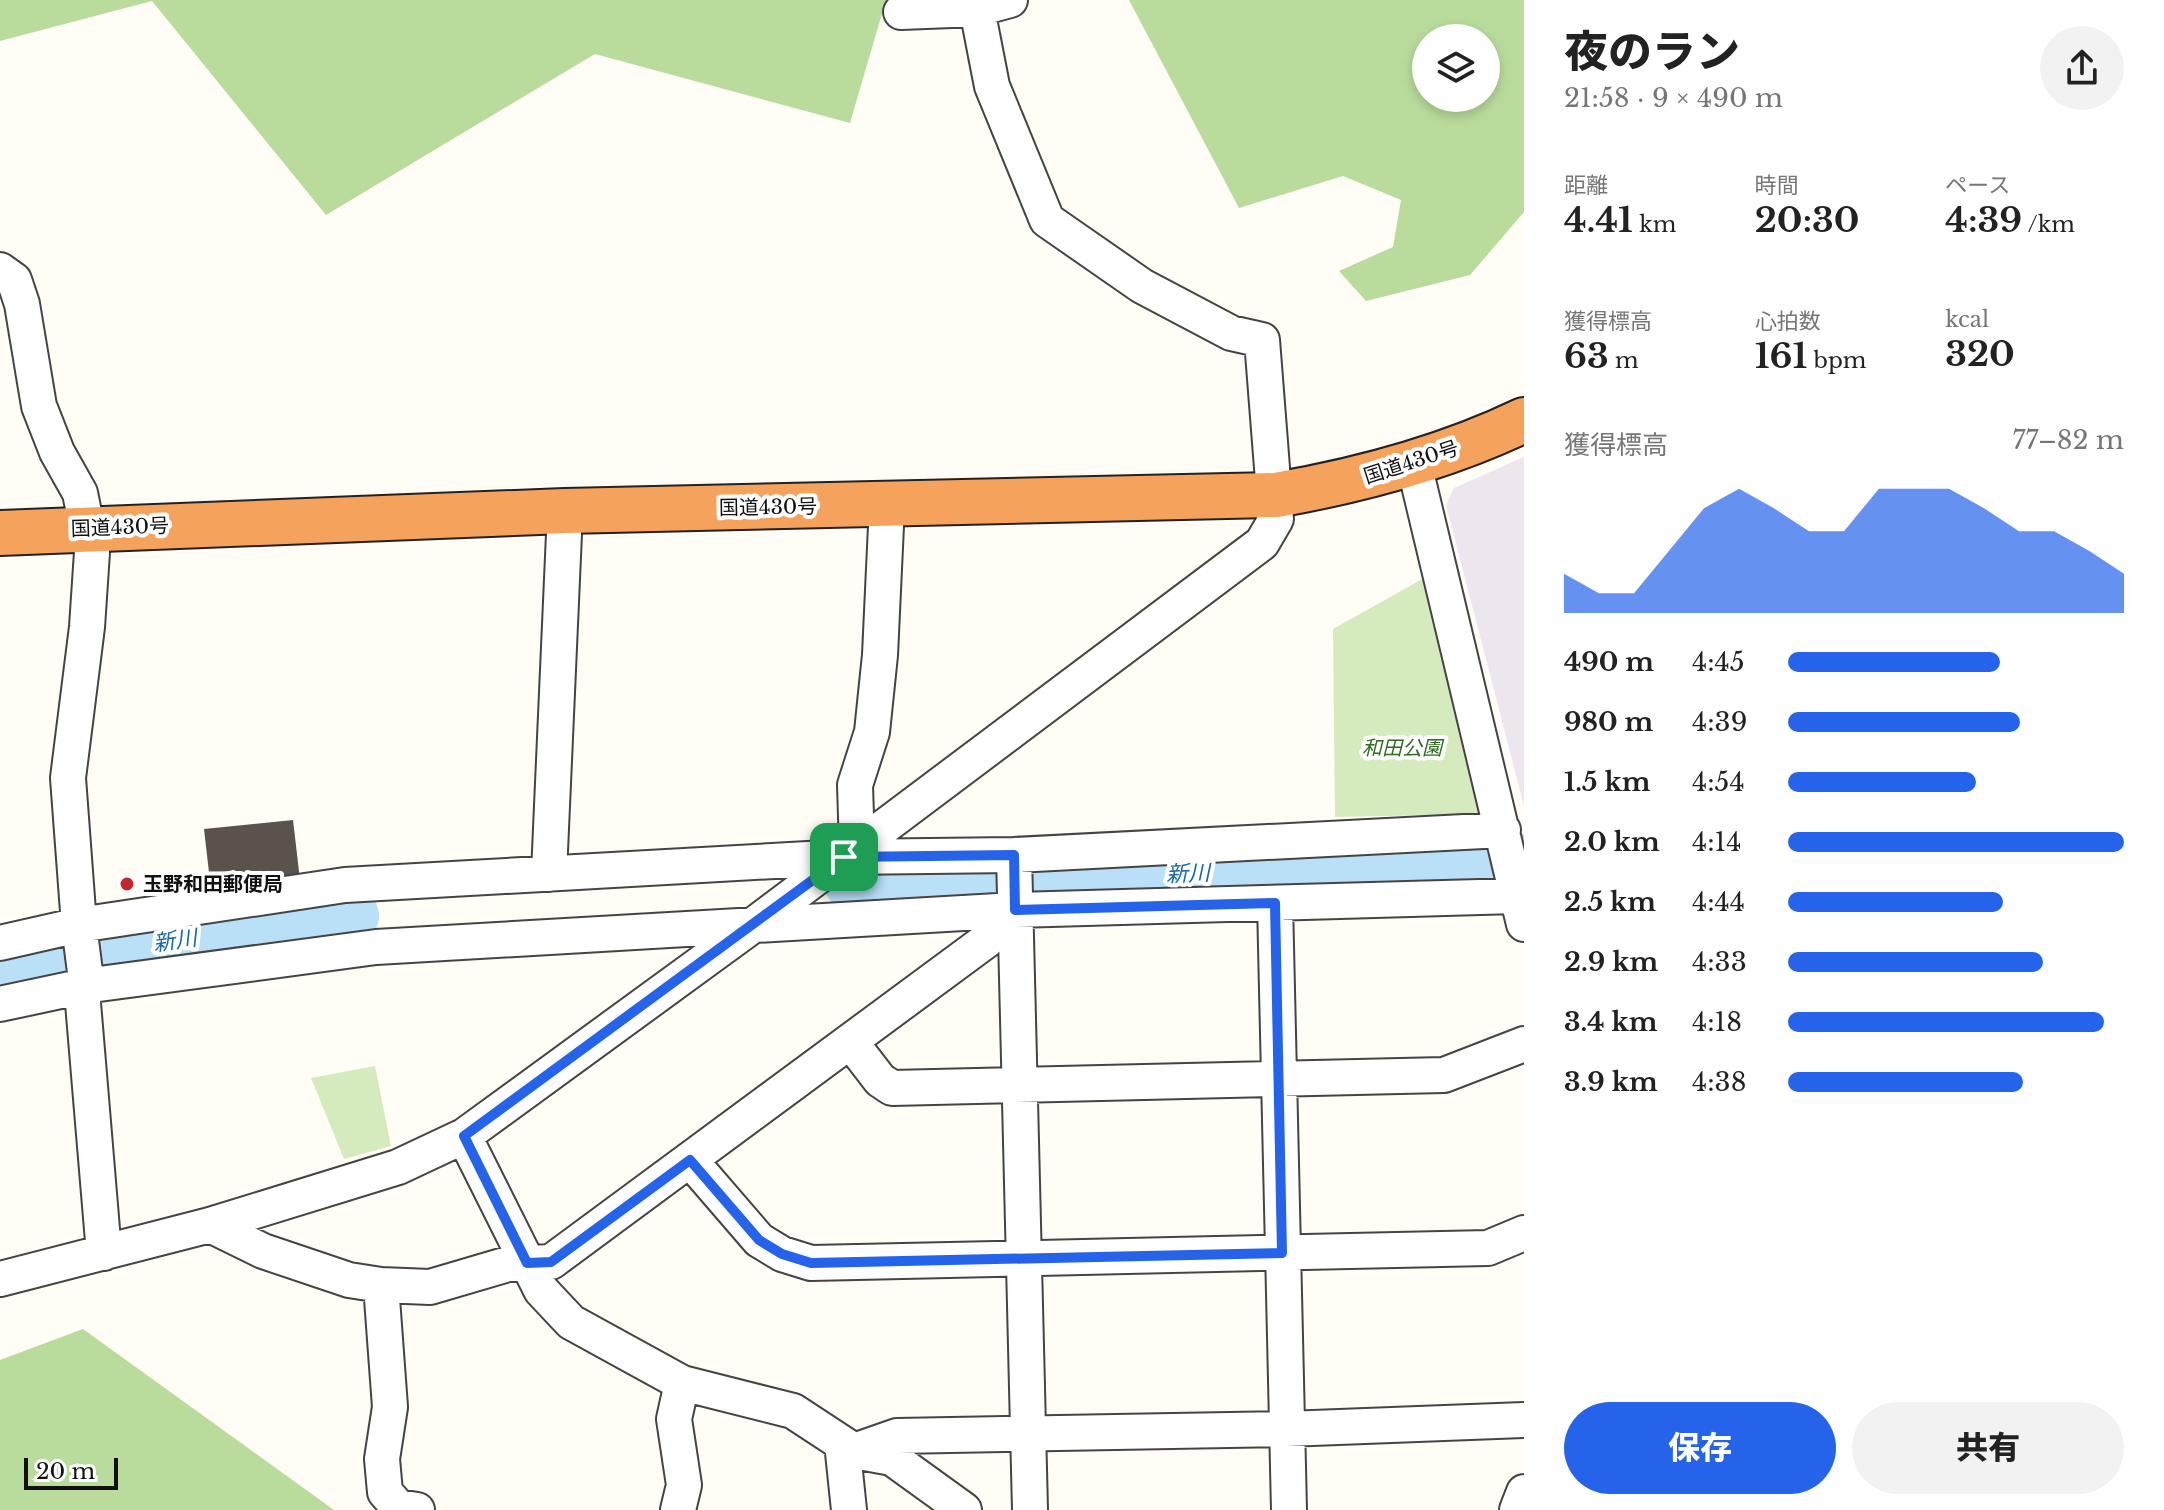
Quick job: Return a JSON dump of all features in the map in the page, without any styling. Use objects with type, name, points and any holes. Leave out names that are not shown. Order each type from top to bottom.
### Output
[{"type":"highway","name":"国道430号","points":[[0,533],[565,511],[1276,495],[1345,483],[1414,464],[1524,420]]},
{"type":"street","points":[[901,12],[977,9],[1010,0]]},
{"type":"street","points":[[0,1279],[210,1225],[398,1167],[464,1136],[752,926],[1254,551],[1271,531],[1276,519],[1276,495],[1262,340],[1231,333],[1142,286],[1047,220],[992,86],[977,9]]},
{"type":"street","points":[[0,270],[14,280],[18,292],[39,406],[57,452],[80,493],[92,552],[87,627],[68,778],[88,1075],[104,1253]]},
{"type":"street","points":[[0,1004],[82,952],[345,885],[850,852],[1014,881],[1275,903],[1518,901],[1414,464]]},
{"type":"street","points":[[850,852],[855,785],[872,732],[880,655],[887,504]]},
{"type":"street","points":[[549,874],[565,511]]},
{"type":"street","points":[[0,943],[82,952],[376,947],[752,926],[1014,881],[1504,836]]},
{"type":"street","points":[[210,1225],[263,1251],[349,1280],[381,1285],[430,1287],[508,1264],[551,1262],[987,940],[1014,881]]},
{"type":"street","points":[[1014,881],[1030,1510]]},
{"type":"street","points":[[1275,903],[1289,1510]]},
{"type":"street","points":[[850,1041],[880,1080],[892,1088],[1444,1075],[1524,1044]]},
{"type":"street","points":[[464,1136],[541,1290],[571,1322],[682,1383],[793,1411],[848,1447],[892,1458],[964,1510]]},
{"type":"street","points":[[690,1160],[759,1240],[782,1254],[811,1263],[1488,1248],[1524,1233]]},
{"type":"street","points":[[381,1285],[390,1407],[382,1459],[385,1492],[398,1507],[417,1510]]},
{"type":"street","points":[[678,1510],[684,1485],[674,1419],[682,1383]]},
{"type":"street","points":[[848,1447],[897,1436],[1286,1429],[1524,1420]]},
{"type":"street","points":[[848,1447],[849,1510]]},
{"type":"street","points":[[1517,1510],[1524,1492]]},
{"type":"shaded area","points":[[1524,457],[1524,806],[1446,505],[1454,488]]},
{"type":"green space","points":[[0,0],[886,0],[850,123],[595,54],[326,215],[152,1],[0,41]]},
{"type":"green space","points":[[1129,0],[1524,0],[1524,212],[1470,275],[1366,301],[1339,271],[1393,247],[1401,200],[1343,176],[1239,208]]},
{"type":"green space","name":"和田公園","points":[[1426,577],[1491,814],[1335,817],[1333,629]]},
{"type":"green space","points":[[375,1066],[391,1146],[344,1159],[311,1078]]},
{"type":"green space","points":[[83,1329],[334,1510],[0,1510],[0,1360]]},
{"type":"building","points":[[293,820],[300,880],[211,890],[204,829]]},
{"type":"waterway","name":"新川","points":[[852,883],[1524,862]]},
{"type":"waterway","name":"新川","points":[[0,969],[62,956],[351,916]]},
{"type":"place","name":"玉野和田郵便局","points":[[127,884]]},
{"type":"route","points":[[1014,855],[1015,910],[1275,903],[1282,1253],[811,1263],[782,1254],[759,1240],[690,1160],[551,1262],[527,1263],[464,1136],[844,857],[1014,855]]}]
